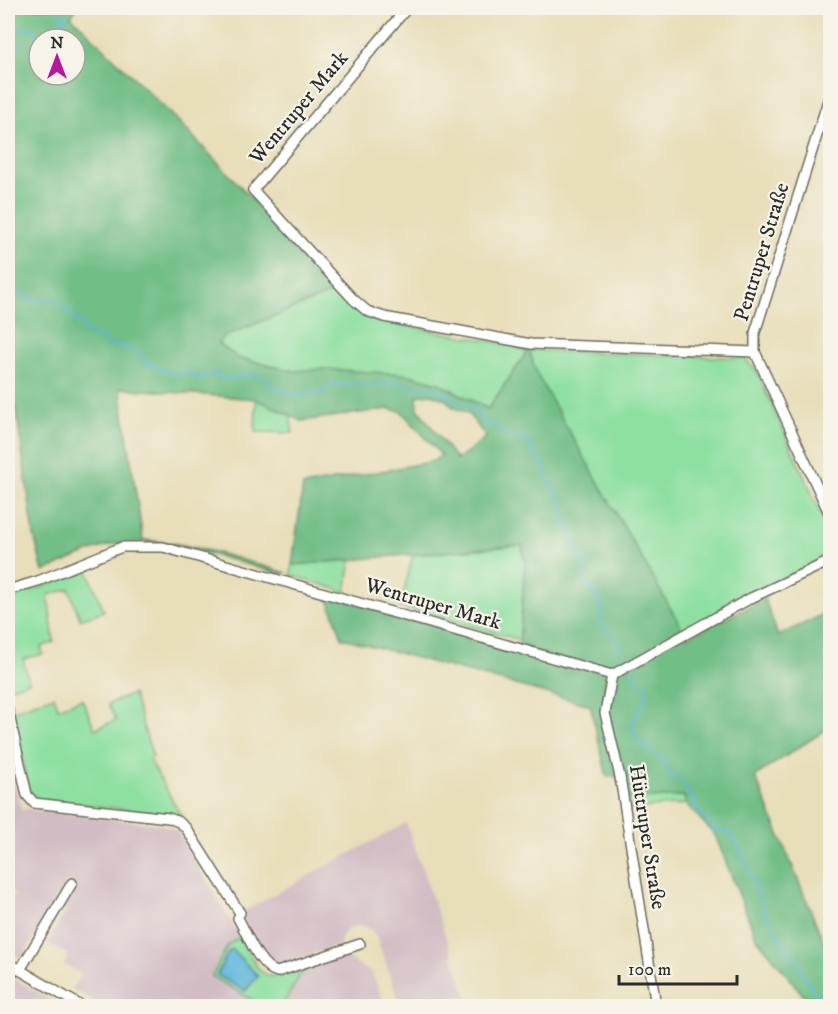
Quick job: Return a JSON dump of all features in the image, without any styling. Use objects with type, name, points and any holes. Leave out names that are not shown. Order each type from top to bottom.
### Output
[{"type":"street","name":"Wentruper Mark","points":[[407,8],[254,190],[353,299],[367,311],[384,317],[531,344],[755,352]]},
{"type":"street","name":"Pentruper Straße","points":[[831,94],[755,333],[755,352],[831,515]]},
{"type":"street","name":"Wentruper Mark","points":[[8,590],[38,581],[122,547],[164,547],[612,675]]},
{"type":"street","points":[[612,675],[751,598],[831,561]]},
{"type":"street","name":"Hüttruper Straße","points":[[612,675],[605,713],[620,777],[656,1006]]},
{"type":"street","points":[[8,710],[27,795],[34,803],[169,818],[179,822],[186,828],[239,916],[263,964],[271,970],[278,972],[360,944]]},
{"type":"street","points":[[20,970],[72,883]]},
{"type":"street","points":[[8,963],[81,1006]]},
{"type":"shaded area","points":[[8,743],[22,811],[25,809],[162,825],[177,831],[240,937],[228,945],[212,976],[262,1006],[101,1006],[72,989],[81,974],[64,964],[68,955],[47,943],[66,911],[64,902],[74,884],[68,880],[23,956],[20,959],[8,951],[8,906],[15,894],[8,889]]},
{"type":"shaded area","points":[[406,823],[470,1006],[401,1006],[377,938],[365,926],[348,929],[342,936],[340,945],[281,965],[269,963],[240,913]]},
{"type":"shaded area","points":[[344,956],[372,973],[385,1006],[282,1006],[303,970]]},
{"type":"shaded area","points":[[8,975],[61,1006],[8,1006]]},
{"type":"green space","points":[[8,8],[77,8],[71,16],[82,27],[27,27],[27,87],[87,87],[87,32],[179,122],[339,290],[225,336],[218,343],[238,358],[294,371],[324,369],[406,374],[439,383],[488,409],[527,352],[513,345],[529,350],[537,375],[687,637],[765,599],[778,636],[830,611],[830,727],[755,776],[830,957],[830,1005],[812,1006],[756,937],[715,835],[686,804],[684,796],[627,799],[616,776],[607,777],[590,705],[342,638],[327,595],[519,648],[525,561],[522,545],[292,565],[303,486],[434,461],[441,455],[401,411],[389,409],[301,421],[255,399],[120,388],[143,540],[198,548],[287,573],[281,574],[180,547],[139,542],[101,548],[43,572],[34,535],[8,354]],"holes":[[[431,394],[445,399],[453,407],[468,413],[486,437],[457,460],[418,409],[417,396]]]},
{"type":"green space","points":[[339,290],[361,314],[373,320],[513,345],[527,352],[488,409],[439,383],[324,369],[294,371],[238,358],[217,343],[225,336]]},
{"type":"green space","points":[[529,350],[744,358],[756,370],[830,533],[830,556],[682,631],[537,375]]},
{"type":"green space","points":[[256,399],[290,415],[293,433],[255,432]]},
{"type":"green space","points":[[522,545],[525,561],[521,640],[400,607],[413,555]]},
{"type":"green space","points":[[351,560],[346,592],[291,575],[292,565]]},
{"type":"green space","points":[[87,569],[104,611],[80,619],[69,589],[48,595],[54,642],[41,647],[43,654],[23,659],[29,682],[8,688],[8,596],[37,589]]},
{"type":"green space","points":[[133,694],[153,757],[149,759],[183,819],[175,815],[41,800],[34,797],[29,791],[12,711],[54,696],[58,708],[82,699],[95,729],[116,720],[108,704]]},
{"type":"green space","points":[[684,796],[686,804],[629,809],[627,799]]},
{"type":"green space","points":[[240,937],[258,967],[269,976],[303,970],[282,1006],[262,1006],[212,976],[228,945]],"holes":[[[229,951],[258,976],[245,991],[217,974]]]},
{"type":"water","points":[[232,949],[258,976],[245,991],[217,975]]},
{"type":"waterway","points":[[8,54],[20,45],[13,38],[22,29],[32,29],[42,38],[59,21],[67,19],[56,8]]},
{"type":"waterway","points":[[8,279],[20,293],[38,301],[54,300],[62,305],[89,333],[104,340],[107,346],[116,344],[138,352],[149,365],[179,374],[190,372],[195,379],[218,373],[223,379],[256,376],[268,382],[274,389],[279,388],[285,392],[301,395],[325,391],[337,383],[344,385],[359,383],[371,386],[388,383],[433,388],[449,395],[454,401],[477,410],[478,416],[511,438],[518,435],[524,438],[545,467],[545,475],[564,507],[563,516],[584,564],[586,584],[602,601],[601,624],[611,633],[619,645],[618,651],[628,664]]},
{"type":"waterway","points":[[631,669],[638,683],[647,688],[645,702],[632,723],[635,737],[663,760],[669,775],[685,784],[698,812],[715,830],[730,832],[748,866],[764,912],[822,1006]]}]
